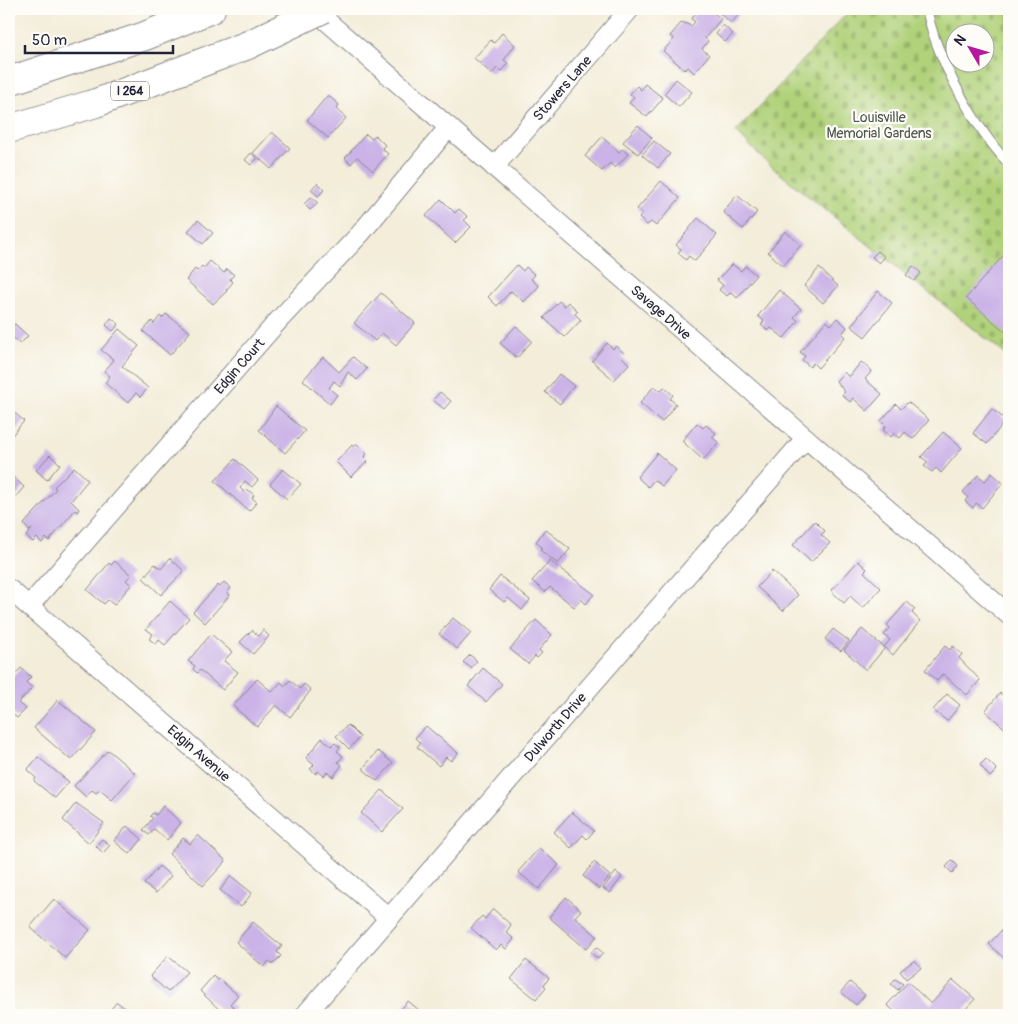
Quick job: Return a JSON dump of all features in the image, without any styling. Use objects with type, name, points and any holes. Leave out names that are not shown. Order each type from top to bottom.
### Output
[{"type":"highway","points":[[9,80],[145,36],[210,9]]},
{"type":"highway","name":"I 264","points":[[9,129],[105,99],[248,45],[323,9]]},
{"type":"street","name":"Savage Drive","points":[[313,9],[1009,615]]},
{"type":"street","name":"Stowers Lane","points":[[494,167],[630,9]]},
{"type":"street","name":"Edgin Court","points":[[29,606],[278,321],[361,233],[449,127]]},
{"type":"street","name":"Dulworth Drive","points":[[305,1015],[806,438]]},
{"type":"street","name":"Edgin Avenue","points":[[9,588],[389,918]]},
{"type":"lane","points":[[927,9],[934,37],[968,107],[1009,164]]},
{"type":"green space","name":"Louisville Memorial Gardens","points":[[851,9],[1009,9],[1009,357],[772,167],[736,132]]},
{"type":"building","points":[[699,9],[709,9],[721,19],[705,38],[708,41],[702,49],[709,55],[694,73],[688,67],[685,70],[663,51],[674,39],[670,36],[682,22],[691,26],[695,22],[691,19]]},
{"type":"building","points":[[715,9],[747,9],[743,10],[731,23]]},
{"type":"building","points":[[723,25],[733,34],[725,42],[716,34]]},
{"type":"building","points":[[502,33],[515,45],[504,60],[508,63],[501,71],[497,68],[492,74],[474,58],[491,40],[494,43]]},
{"type":"building","points":[[676,79],[692,92],[679,107],[664,94]]},
{"type":"building","points":[[645,84],[663,98],[647,117],[629,103],[634,97],[630,94],[637,86],[641,90]]},
{"type":"building","points":[[328,95],[339,105],[336,109],[346,118],[328,138],[307,120]]},
{"type":"building","points":[[638,125],[652,138],[638,154],[623,142]]},
{"type":"building","points":[[272,132],[290,148],[271,169],[253,153]]},
{"type":"building","points":[[366,134],[372,139],[375,135],[385,145],[382,148],[388,154],[373,171],[357,157],[351,164],[345,158]]},
{"type":"building","points":[[602,137],[619,152],[622,149],[628,154],[615,168],[610,163],[602,171],[585,156]]},
{"type":"building","points":[[654,141],[670,154],[658,168],[642,155]]},
{"type":"building","points":[[251,153],[257,159],[251,165],[245,160]]},
{"type":"building","points":[[661,181],[680,198],[656,226],[651,222],[647,225],[639,218],[643,214],[637,209]]},
{"type":"building","points":[[317,183],[324,190],[318,196],[311,190]]},
{"type":"building","points":[[737,195],[757,212],[743,229],[723,212]]},
{"type":"building","points":[[311,197],[318,203],[310,210],[304,204]]},
{"type":"building","points":[[441,199],[455,213],[459,209],[468,217],[464,220],[471,227],[455,243],[426,216]]},
{"type":"building","points":[[698,218],[717,235],[695,261],[689,256],[686,260],[678,253],[681,249],[676,245]]},
{"type":"building","points":[[198,220],[213,233],[203,244],[188,231]]},
{"type":"building","points":[[785,231],[801,245],[783,266],[768,252]]},
{"type":"building","points":[[1009,249],[1009,335],[966,298]]},
{"type":"building","points":[[878,251],[885,257],[879,263],[872,257]]},
{"type":"building","points":[[210,261],[224,273],[227,269],[234,275],[230,279],[233,282],[227,291],[213,304],[186,280],[195,269],[197,271],[202,266],[204,268]]},
{"type":"building","points":[[732,264],[741,271],[745,266],[756,275],[737,298],[731,292],[727,296],[719,290],[723,285],[717,280]]},
{"type":"building","points":[[517,265],[523,271],[526,267],[535,275],[531,279],[539,286],[524,302],[511,291],[497,306],[488,297]]},
{"type":"building","points":[[913,266],[921,273],[914,281],[906,275]]},
{"type":"building","points":[[819,268],[838,286],[823,303],[804,286]]},
{"type":"building","points":[[779,290],[801,309],[794,317],[798,321],[784,338],[771,328],[768,331],[761,325],[764,321],[758,316]]},
{"type":"building","points":[[878,291],[892,303],[865,337],[851,326]]},
{"type":"building","points":[[381,293],[415,323],[396,345],[382,333],[375,341],[354,323]]},
{"type":"building","points":[[559,301],[565,306],[568,302],[578,311],[575,314],[581,320],[565,337],[544,318]]},
{"type":"building","points":[[166,314],[190,332],[170,355],[143,331],[152,321],[154,324],[160,316],[162,318]]},
{"type":"building","points":[[111,318],[119,324],[113,331],[106,325]]},
{"type":"building","points":[[837,318],[847,327],[842,334],[845,337],[818,368],[813,363],[810,367],[802,360],[805,356],[800,352],[826,321],[831,325]]},
{"type":"building","points":[[15,324],[28,336],[20,344],[9,334],[9,330]]},
{"type":"building","points":[[516,326],[532,341],[517,358],[500,343]]},
{"type":"building","points":[[119,329],[139,346],[122,366],[148,388],[140,397],[136,393],[128,403],[105,383],[110,376],[104,371],[114,360],[101,350]]},
{"type":"building","points":[[607,343],[613,349],[616,346],[625,354],[622,357],[629,364],[614,380],[592,361]]},
{"type":"building","points":[[323,357],[339,372],[353,357],[367,369],[357,380],[348,372],[340,386],[334,381],[329,388],[337,395],[330,404],[303,380]]},
{"type":"building","points":[[861,362],[872,371],[865,379],[882,394],[867,411],[853,398],[850,402],[842,395],[845,392],[836,381],[844,372],[849,377]]},
{"type":"building","points":[[559,374],[574,386],[560,404],[545,392]]},
{"type":"building","points":[[654,386],[661,391],[664,387],[673,395],[670,399],[676,404],[662,422],[640,403]]},
{"type":"building","points":[[440,392],[451,401],[444,409],[433,400]]},
{"type":"building","points":[[908,402],[929,420],[913,439],[905,432],[900,438],[894,433],[891,437],[883,430],[886,426],[881,421],[896,404],[901,409]]},
{"type":"building","points":[[276,406],[305,431],[285,453],[259,430]]},
{"type":"building","points":[[10,409],[24,421],[9,439],[9,411]]},
{"type":"building","points":[[992,409],[1006,420],[987,444],[973,433]]},
{"type":"building","points":[[697,423],[703,428],[706,425],[716,433],[712,437],[719,443],[703,460],[682,441]]},
{"type":"building","points":[[943,432],[962,448],[941,473],[936,468],[932,472],[924,466],[928,462],[921,457]]},
{"type":"building","points":[[357,444],[367,454],[364,457],[368,461],[351,477],[336,462],[352,445],[354,447]]},
{"type":"building","points":[[657,453],[676,470],[662,486],[654,480],[648,487],[637,477]]},
{"type":"building","points":[[50,455],[60,464],[47,480],[36,470]]},
{"type":"building","points":[[235,459],[258,480],[252,487],[245,481],[240,488],[244,492],[247,489],[254,495],[252,498],[257,502],[249,511],[215,481]]},
{"type":"building","points":[[74,467],[88,480],[71,501],[79,509],[77,512],[75,510],[49,541],[46,538],[42,543],[37,538],[33,542],[26,536],[32,529],[29,531],[24,524],[56,489],[54,487]]},
{"type":"building","points":[[283,469],[301,484],[287,499],[270,484]]},
{"type":"building","points":[[9,473],[24,487],[9,505]]},
{"type":"building","points":[[992,473],[1003,483],[982,508],[976,503],[973,508],[965,501],[968,497],[963,492],[978,475],[985,481]]},
{"type":"building","points":[[815,521],[825,531],[821,535],[830,543],[811,562],[793,545]]},
{"type":"building","points":[[545,529],[570,549],[558,564],[540,550],[542,547],[536,542]]},
{"type":"building","points":[[170,558],[184,571],[161,595],[143,578],[155,564],[161,569]]},
{"type":"building","points":[[115,561],[131,575],[126,580],[131,585],[114,605],[108,600],[104,604],[87,590],[109,563],[111,565]]},
{"type":"building","points":[[550,561],[594,594],[586,604],[581,599],[574,607],[550,587],[545,592],[532,581]]},
{"type":"building","points":[[858,561],[867,569],[864,572],[881,588],[863,608],[850,596],[844,603],[831,591]]},
{"type":"building","points":[[772,571],[798,595],[783,611],[757,587]]},
{"type":"building","points":[[500,576],[530,600],[522,610],[508,598],[504,602],[489,590]]},
{"type":"building","points":[[224,582],[231,588],[227,593],[230,595],[205,623],[193,612],[218,585],[220,587]]},
{"type":"building","points":[[170,601],[189,618],[165,645],[159,640],[156,644],[149,639],[153,634],[146,629]]},
{"type":"building","points":[[907,602],[915,609],[912,613],[920,621],[893,655],[884,647],[890,640],[884,635],[890,628],[887,625]]},
{"type":"building","points":[[453,618],[471,633],[457,649],[439,634]]},
{"type":"building","points":[[536,620],[552,635],[539,650],[542,653],[537,658],[535,656],[528,664],[510,649]]},
{"type":"building","points":[[833,629],[849,641],[841,651],[825,639]]},
{"type":"building","points":[[862,629],[885,648],[866,670],[844,650]]},
{"type":"building","points":[[252,630],[258,636],[263,630],[269,636],[253,654],[240,642]]},
{"type":"building","points":[[211,634],[232,652],[224,661],[238,672],[223,690],[200,670],[197,673],[193,669],[195,666],[188,661]]},
{"type":"building","points":[[945,646],[950,650],[953,646],[962,654],[959,658],[980,680],[967,695],[943,674],[937,681],[925,670]]},
{"type":"building","points":[[470,655],[477,661],[471,668],[463,662]]},
{"type":"building","points":[[21,668],[31,677],[26,682],[32,688],[18,703],[26,709],[17,718],[9,711],[9,681]]},
{"type":"building","points":[[483,668],[502,684],[486,702],[468,686]]},
{"type":"building","points":[[257,679],[272,692],[281,682],[285,686],[290,680],[300,689],[304,684],[311,690],[290,717],[276,705],[257,727],[233,706]]},
{"type":"building","points":[[1000,693],[1009,701],[1009,732],[985,711]]},
{"type":"building","points":[[947,694],[960,705],[947,721],[933,710]]},
{"type":"building","points":[[58,700],[96,732],[71,760],[34,728]]},
{"type":"building","points":[[348,725],[360,737],[349,749],[336,736]]},
{"type":"building","points":[[426,726],[458,753],[451,761],[446,757],[439,766],[417,747],[420,743],[415,738]]},
{"type":"building","points":[[322,738],[331,746],[335,743],[340,747],[337,751],[343,756],[338,762],[342,765],[333,777],[327,772],[324,776],[318,771],[316,774],[310,769],[314,765],[306,758]]},
{"type":"building","points":[[108,750],[135,773],[112,800],[100,790],[96,793],[92,790],[86,797],[74,786]]},
{"type":"building","points":[[378,751],[393,763],[377,781],[364,770],[364,767]]},
{"type":"building","points":[[38,757],[69,782],[55,798],[34,781],[36,778],[27,770]]},
{"type":"building","points":[[986,759],[997,770],[990,777],[980,765]]},
{"type":"building","points":[[382,790],[403,809],[382,832],[361,813]]},
{"type":"building","points":[[76,803],[104,823],[89,843],[63,820]]},
{"type":"building","points":[[163,806],[181,823],[167,840],[154,829],[149,835],[143,830],[153,818],[150,816],[153,813],[156,815]]},
{"type":"building","points":[[572,812],[594,831],[587,839],[583,835],[571,848],[554,832]]},
{"type":"building","points":[[127,826],[142,839],[130,854],[114,841]]},
{"type":"building","points":[[198,835],[226,861],[203,886],[169,854],[183,838],[190,844]]},
{"type":"building","points":[[102,839],[110,845],[103,853],[96,846]]},
{"type":"building","points":[[539,848],[559,865],[539,889],[518,872]]},
{"type":"building","points":[[952,860],[958,866],[952,873],[946,867]]},
{"type":"building","points":[[594,862],[610,876],[599,889],[583,876]]},
{"type":"building","points":[[159,866],[171,876],[156,893],[144,884]]},
{"type":"building","points":[[616,872],[622,877],[610,893],[603,888]]},
{"type":"building","points":[[231,876],[252,893],[241,907],[220,890]]},
{"type":"building","points":[[566,897],[581,910],[575,917],[597,936],[586,949],[549,917]]},
{"type":"building","points":[[54,899],[90,930],[65,958],[30,927]]},
{"type":"building","points":[[493,909],[511,925],[506,932],[514,939],[506,949],[501,945],[496,950],[471,928],[482,916],[485,919]]},
{"type":"building","points":[[253,922],[282,946],[277,952],[281,956],[273,964],[269,961],[264,967],[236,942]]},
{"type":"building","points":[[1009,922],[1009,959],[1007,961],[989,944]]},
{"type":"building","points":[[596,947],[603,953],[598,959],[591,953]]},
{"type":"building","points":[[168,956],[187,972],[168,992],[150,976]]},
{"type":"building","points":[[526,960],[549,978],[544,985],[546,987],[536,999],[511,979]]},
{"type":"building","points":[[915,960],[921,968],[906,979],[900,971]]},
{"type":"building","points":[[213,976],[238,995],[230,1004],[235,1008],[229,1015],[225,1015],[200,991]]},
{"type":"building","points":[[895,979],[903,984],[898,990],[891,984]]},
{"type":"building","points":[[953,980],[975,999],[960,1015],[899,1015],[887,1005],[908,982],[931,1004]]},
{"type":"building","points":[[850,982],[865,995],[856,1005],[841,992]]},
{"type":"building","points":[[408,1001],[425,1015],[396,1015]]},
{"type":"building","points":[[117,1002],[134,1015],[106,1015]]}]
